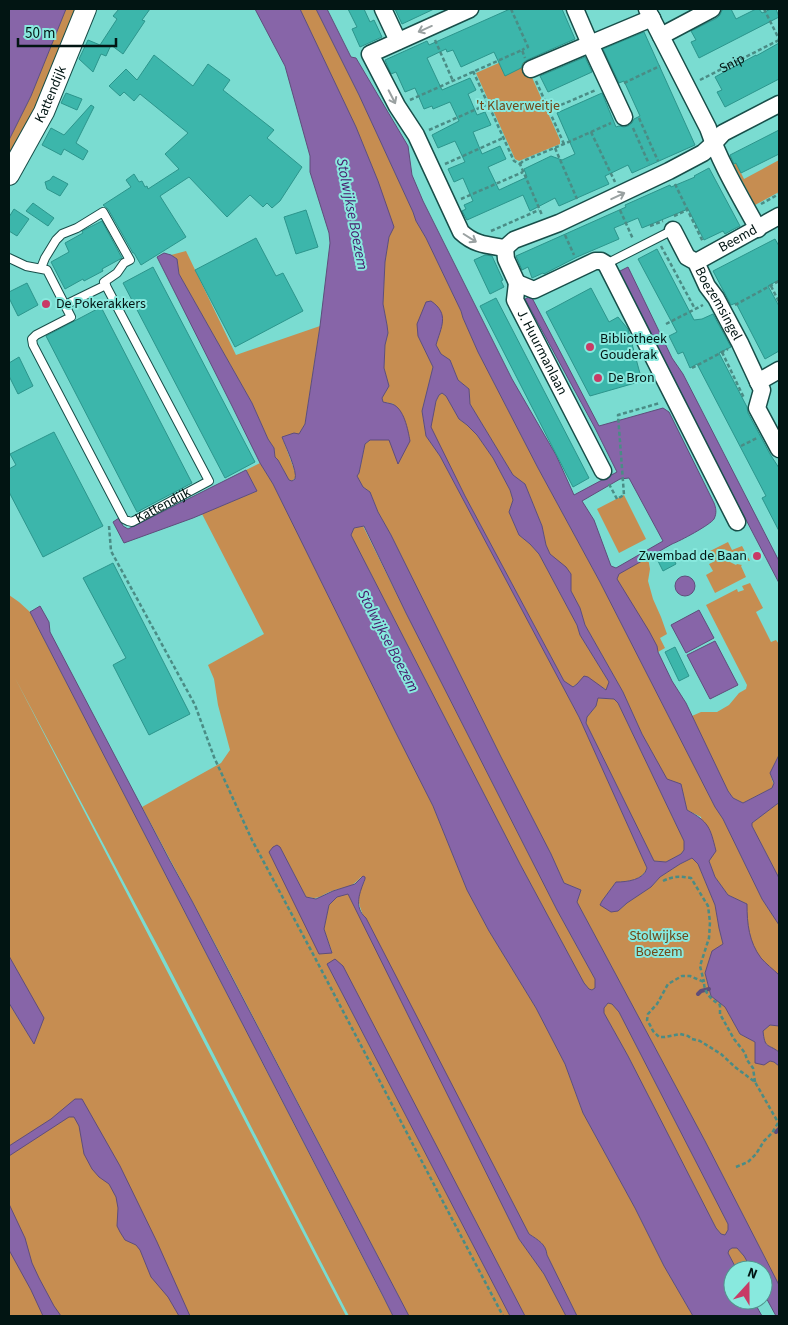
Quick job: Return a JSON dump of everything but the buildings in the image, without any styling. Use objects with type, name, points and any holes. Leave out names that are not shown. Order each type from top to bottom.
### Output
[{"type":"street","name":"Kattendijk","points":[[9,175],[44,112],[86,9]]},
{"type":"street","points":[[383,9],[398,40]]},
{"type":"street","points":[[470,9],[370,54],[397,106],[416,135],[461,232],[470,240],[484,245],[505,248],[514,240],[618,196],[703,153],[723,133],[779,104]]},
{"type":"street","points":[[575,9],[590,44],[617,86],[629,114]]},
{"type":"street","points":[[661,36],[712,9]]},
{"type":"street","points":[[530,69],[590,44],[649,13],[708,128],[713,144],[758,228]]},
{"type":"street","name":"Beemd","points":[[703,258],[779,216]]},
{"type":"street","name":"Boezemsingel","points":[[673,230],[687,257],[703,258],[708,286],[740,343],[762,390],[757,408]]},
{"type":"street","points":[[505,248],[506,259],[517,284]]},
{"type":"street","name":"J. Huurmanlaan","points":[[603,471],[515,300],[517,284],[534,290],[595,261],[601,261],[606,264]]},
{"type":"street","points":[[606,264],[737,522]]},
{"type":"street","points":[[758,382],[779,370]]},
{"type":"street","points":[[757,408],[779,449]]},
{"type":"lane","points":[[9,258],[26,266],[47,270],[65,305],[106,285],[104,282],[117,273],[130,260],[103,212],[77,228],[62,234],[56,240],[41,268]]},
{"type":"lane","points":[[606,264],[673,230]]},
{"type":"lane","name":"Kattendijk","points":[[65,305],[71,317],[36,335],[32,339],[33,345],[124,519],[132,522],[209,481],[106,285]]},
{"type":"path","points":[[397,106],[528,47],[511,9]]},
{"type":"path","name":"Snip","points":[[686,88],[779,40],[764,9]]},
{"type":"path","points":[[429,27],[453,81]]},
{"type":"path","points":[[522,50],[564,144]]},
{"type":"path","points":[[549,110],[617,86],[673,61]]},
{"type":"path","points":[[474,71],[514,162],[520,164]]},
{"type":"path","points":[[416,135],[488,104]]},
{"type":"path","points":[[520,164],[629,114]]},
{"type":"path","points":[[629,114],[663,174],[687,210],[703,258]]},
{"type":"path","points":[[629,114],[663,174]]},
{"type":"path","points":[[591,132],[638,249]]},
{"type":"path","points":[[432,170],[504,138]]},
{"type":"path","points":[[555,148],[582,212]]},
{"type":"path","points":[[520,164],[539,210],[553,225],[580,268]]},
{"type":"path","points":[[449,205],[523,172]]},
{"type":"path","points":[[748,210],[779,194]]},
{"type":"path","points":[[470,240],[539,210]]},
{"type":"path","points":[[657,238],[695,309]]},
{"type":"path","points":[[666,324],[695,309],[719,304],[779,282]]},
{"type":"path","points":[[770,286],[779,302]]},
{"type":"path","points":[[692,368],[740,343]]},
{"type":"path","points":[[722,352],[751,411],[757,408]]},
{"type":"path","points":[[616,499],[624,496],[618,415],[674,399]]},
{"type":"path","points":[[741,446],[769,431]]},
{"type":"path","points":[[109,526],[110,552],[195,705],[214,757],[252,840],[314,954],[503,1316]]},
{"type":"path","points":[[663,881],[671,877],[691,878],[708,906],[710,938],[700,966],[704,987],[707,994],[720,1004],[720,1014],[734,1039],[745,1053],[747,1060],[753,1068],[756,1082],[779,1123],[756,1154],[748,1162],[736,1167]]},
{"type":"path","points":[[704,982],[690,976],[682,976],[668,984],[658,1004],[648,1014],[647,1020],[659,1037],[680,1034],[700,1041],[721,1054],[756,1082]]},
{"type":"green space","points":[[66,9],[81,9],[61,58],[9,164],[9,140],[31,96]]},
{"type":"green space","name":"Stolwijkse Boezem","points":[[300,9],[316,9],[359,95],[416,221],[461,311],[478,352],[600,582],[715,807],[723,819],[762,899],[779,925],[779,976],[757,954],[751,941],[747,904],[728,895],[715,877],[709,861],[701,817],[687,810],[681,784],[667,780],[642,734],[623,692],[585,625],[580,608],[571,591],[571,574],[550,554],[542,526],[525,484],[513,475],[470,404],[469,389],[458,380],[450,360],[441,354],[436,345],[438,337],[418,336],[433,367],[422,411],[426,436],[440,456],[579,717],[647,868],[638,878],[630,881],[616,882],[600,905],[618,911],[651,887],[660,877],[692,858],[698,864],[715,905],[723,944],[705,973],[711,996],[725,1007],[740,1034],[755,1042],[770,1061],[779,1066],[779,1285],[773,1273],[773,1260],[766,1260],[705,1141],[577,902],[581,890],[564,883],[378,512],[370,492],[363,487],[357,476],[365,444],[370,440],[394,404],[383,402],[382,398],[389,386],[384,368],[385,345],[388,333],[383,304],[385,262],[389,237],[378,181],[356,127]]},
{"type":"green space","name":"'t Klaverweitje","points":[[519,54],[522,55],[560,140],[560,144],[519,161],[515,159],[476,73]]},
{"type":"green space","points":[[779,160],[779,192],[755,205],[734,165],[736,163],[744,179]]},
{"type":"green space","points":[[186,251],[236,355],[320,326],[305,424],[299,434],[282,437],[296,477],[292,481],[289,480],[275,458],[274,448],[252,403],[179,274],[177,259],[171,255]]},
{"type":"green space","points":[[442,393],[446,396],[459,419],[477,435],[493,458],[510,490],[513,500],[509,512],[519,535],[539,554],[577,625],[580,635],[609,682],[607,690],[602,687],[577,684],[572,687],[564,681],[430,427],[436,401]]},
{"type":"green space","points":[[260,463],[273,484],[433,806],[467,890],[489,931],[536,1008],[565,1064],[583,1113],[635,1208],[664,1266],[693,1316],[577,1316],[545,1248],[529,1234],[363,915],[359,904],[359,897],[365,877],[361,877],[351,885],[318,897],[306,897],[280,847],[320,953],[332,952],[324,929],[329,905],[337,897],[348,893],[519,1239],[544,1274],[566,1316],[525,1316],[343,967],[327,964],[510,1316],[409,1316],[142,807],[221,763],[230,750],[218,705],[214,679],[208,665],[264,634],[202,514],[257,491],[246,470]]},
{"type":"green space","points":[[624,495],[646,539],[619,553],[597,509]]},
{"type":"green space","points":[[363,526],[557,910],[595,979],[595,988],[592,990],[584,983],[520,864],[351,535],[354,528]]},
{"type":"green space","points":[[728,542],[732,550],[742,546],[750,561],[724,549],[720,557],[736,565],[742,565],[746,577],[715,593],[706,575],[713,571],[709,564],[715,561],[710,551]]},
{"type":"green space","points":[[648,558],[650,569],[648,581],[667,634],[660,638],[665,648],[658,652],[657,646],[617,580],[618,574]]},
{"type":"green space","points":[[750,583],[763,608],[756,612],[771,642],[776,640],[779,644],[779,755],[770,773],[774,786],[743,803],[733,798],[728,791],[692,716],[701,712],[717,712],[729,705],[739,693],[746,689],[747,685],[706,605],[737,589],[738,592],[744,590],[742,586]]},
{"type":"green space","points":[[9,595],[30,612],[393,1316],[349,1316],[161,952],[15,678],[346,1316],[9,1316],[9,1003],[34,1044],[19,975],[9,956]]},
{"type":"green space","points":[[597,698],[614,699],[618,703],[684,841],[684,850],[681,854],[666,862],[654,861],[586,723],[587,717],[596,706]]},
{"type":"green space","points":[[779,803],[779,878],[752,823]]},
{"type":"green space","points":[[608,1003],[612,1004],[619,1012],[728,1224],[728,1230],[725,1235],[721,1234],[716,1228],[604,1013],[604,1008]]},
{"type":"green space","points":[[770,1025],[779,1026],[779,1052],[767,1045],[765,1041],[763,1031]]},
{"type":"green space","points":[[737,1248],[746,1260],[732,1260],[728,1253],[729,1250]]},
{"type":"water","points":[[9,9],[66,9],[31,96],[9,140]]},
{"type":"water","name":"Stolwijkse Boezem","points":[[255,9],[300,9],[356,127],[394,227],[389,237],[385,262],[383,304],[388,333],[385,345],[384,368],[389,386],[382,398],[383,402],[392,404],[400,410],[405,420],[410,441],[398,464],[389,440],[370,440],[365,444],[357,476],[363,487],[370,492],[378,512],[564,883],[581,890],[577,902],[705,1141],[766,1260],[746,1260],[737,1248],[729,1250],[728,1253],[732,1260],[723,1260],[723,1310],[759,1310],[762,1316],[693,1316],[664,1266],[635,1208],[583,1113],[565,1064],[536,1008],[489,931],[467,890],[433,806],[273,484],[260,463],[157,257],[164,253],[177,259],[179,274],[252,403],[274,448],[275,457],[289,480],[292,481],[295,479],[295,471],[282,437],[294,433],[299,434],[305,424],[330,243],[329,233],[310,172],[310,156],[285,66]],"holes":[[[364,526],[406,613],[557,910],[595,979],[595,988],[592,990],[584,983],[520,864],[351,535],[354,528]],[[608,1003],[612,1004],[619,1012],[728,1224],[728,1230],[725,1235],[721,1234],[716,1228],[604,1013],[604,1008]]]},
{"type":"water","points":[[316,9],[327,9],[351,57],[356,58],[408,146],[412,175],[423,201],[512,379],[556,455],[574,495],[617,472],[525,299],[531,296],[599,426],[663,408],[669,412],[714,503],[715,517],[701,529],[619,574],[617,579],[657,646],[672,681],[686,703],[733,798],[743,803],[772,788],[774,783],[770,773],[779,755],[779,803],[752,823],[752,826],[779,878],[779,925],[762,899],[723,819],[715,807],[600,582],[478,352],[461,311],[416,221],[359,95]],"holes":[[[629,478],[663,541],[616,568],[611,566],[594,520],[582,501],[620,479]]]},
{"type":"water","points":[[628,267],[672,358],[683,374],[779,561],[779,583],[723,479],[618,272]]},
{"type":"water","points":[[431,301],[437,306],[442,316],[442,327],[436,345],[441,354],[450,360],[458,380],[469,389],[470,404],[513,475],[525,484],[542,526],[550,554],[566,567],[571,574],[571,591],[580,608],[585,625],[623,692],[642,734],[667,779],[681,784],[687,810],[700,818],[708,826],[716,851],[709,861],[715,877],[728,895],[747,904],[748,926],[754,946],[761,958],[779,975],[779,1026],[770,1025],[763,1031],[767,1045],[779,1052],[779,1066],[770,1061],[764,1065],[755,1063],[755,1042],[740,1034],[725,1007],[711,996],[705,973],[712,951],[723,944],[715,905],[698,864],[692,858],[660,877],[651,887],[618,911],[611,912],[600,905],[616,882],[639,878],[647,868],[579,717],[440,456],[426,436],[422,411],[433,367],[418,336],[417,324],[426,302]],"holes":[[[442,393],[446,396],[459,419],[477,435],[493,458],[510,490],[513,500],[509,512],[519,535],[539,554],[577,625],[580,635],[609,682],[606,690],[584,676],[573,687],[564,681],[465,496],[431,427],[436,401]],[[598,698],[614,699],[618,703],[684,841],[684,850],[681,854],[666,862],[654,861],[586,723],[587,717],[596,706]]]},
{"type":"water","points":[[246,470],[257,491],[193,518],[124,543],[113,522],[119,518],[123,526],[128,529]]},
{"type":"water","points":[[685,576],[692,579],[695,586],[692,593],[685,596],[678,593],[675,586],[678,579]]},
{"type":"water","points":[[40,606],[49,622],[50,632],[409,1316],[393,1316],[30,612]]},
{"type":"water","points":[[699,610],[714,638],[686,653],[671,625]]},
{"type":"water","points":[[715,641],[738,685],[710,699],[687,655]]},
{"type":"water","points":[[277,845],[280,847],[306,897],[316,899],[355,884],[363,876],[365,877],[359,899],[362,914],[366,918],[529,1234],[545,1248],[577,1316],[566,1316],[544,1274],[519,1239],[348,894],[337,897],[329,905],[324,929],[332,953],[319,954],[269,852]]},
{"type":"water","points":[[9,956],[44,1018],[34,1044],[9,1003]]},
{"type":"water","points":[[335,959],[343,966],[525,1316],[510,1316],[327,964]]},
{"type":"water","points":[[75,1099],[82,1099],[120,1166],[190,1316],[179,1316],[168,1297],[151,1277],[140,1250],[136,1245],[125,1240],[120,1232],[117,1226],[118,1208],[116,1197],[109,1184],[92,1169],[84,1154],[79,1126],[74,1117],[69,1117],[9,1156],[9,1146],[51,1119]]},
{"type":"water","points":[[9,1204],[25,1238],[32,1263],[61,1316],[43,1316],[9,1250]]},
{"type":"water","points":[[773,1273],[779,1285],[779,1316],[776,1316],[773,1310]]},
{"type":"waterway","points":[[698,994],[709,989]]},
{"type":"waterway","points":[[776,1132],[779,1129]]},
{"type":"place","name":"De Pokerakkers","points":[[46,304]]},
{"type":"place","name":"Bibliotheek Gouderak","points":[[590,347]]},
{"type":"place","name":"De Bron","points":[[598,378]]},
{"type":"place","name":"Zwembad de Baan","points":[[757,556]]}]
